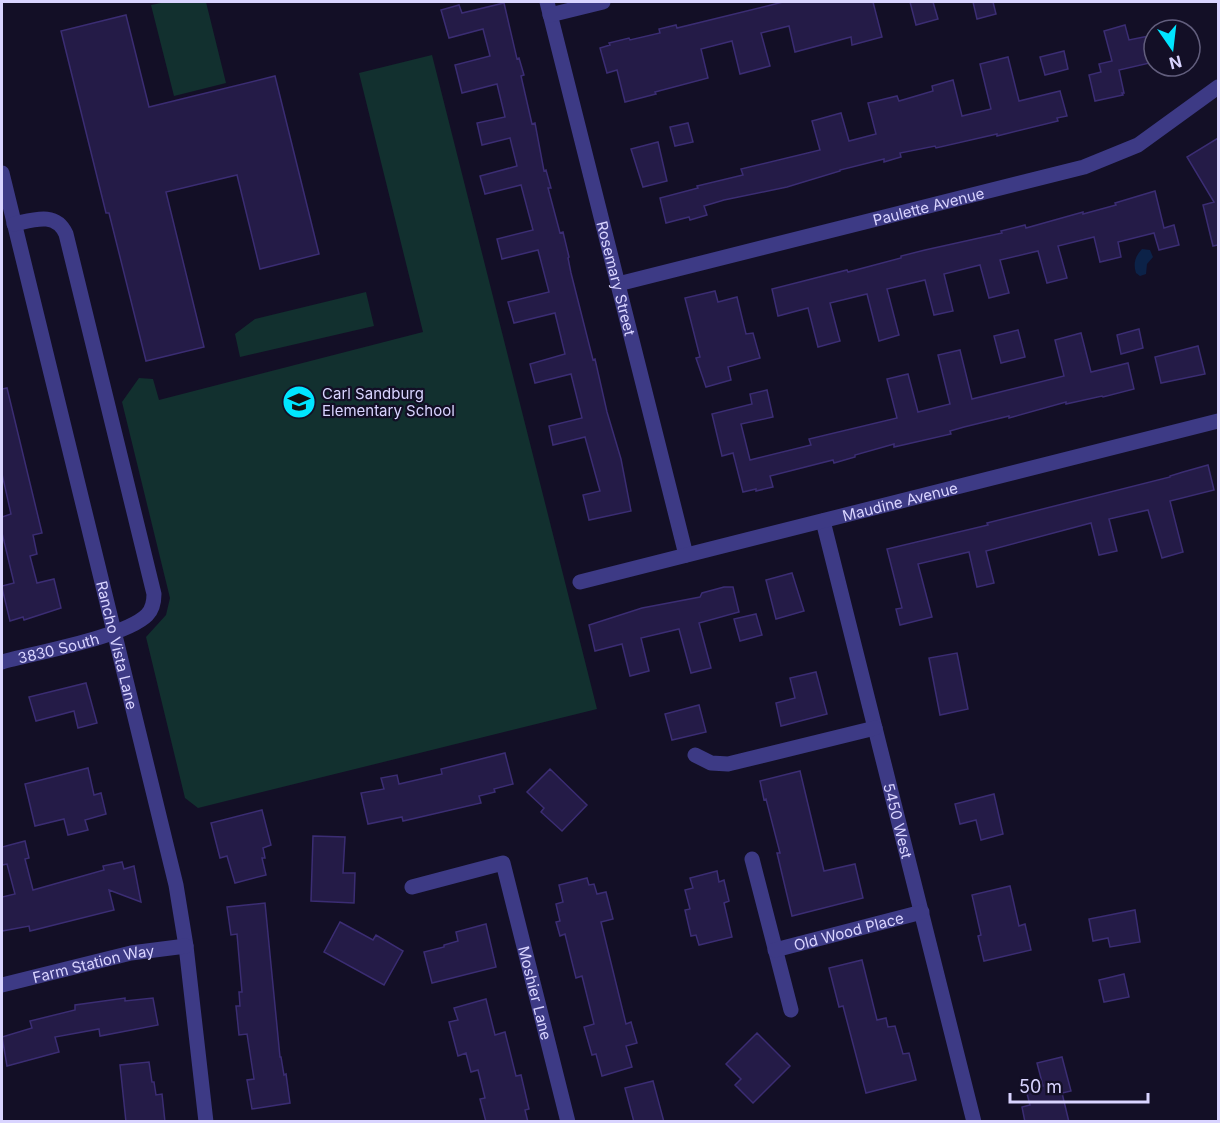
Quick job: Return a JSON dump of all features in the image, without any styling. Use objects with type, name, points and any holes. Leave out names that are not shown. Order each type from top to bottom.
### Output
[{"type":"street","points":[[549,8],[603,2]]},
{"type":"street","name":"Rosemary Street","points":[[549,8],[686,555]]},
{"type":"street","name":"Paulette Avenue","points":[[618,284],[1084,167],[1138,145],[1218,87]]},
{"type":"street","name":"Rancho Vista Lane","points":[[2,173],[176,885],[186,946],[206,1122]]},
{"type":"street","name":"3830 South","points":[[2,662],[116,632],[147,615],[152,609],[154,594],[66,234],[61,225],[51,219],[14,224]]},
{"type":"street","name":"Maudine Avenue","points":[[580,582],[1218,421]]},
{"type":"street","name":"5450 West","points":[[823,521],[974,1122]]},
{"type":"street","points":[[695,755],[711,763],[728,764],[875,728]]},
{"type":"street","name":"Old Wood Place","points":[[752,859],[791,1010]]},
{"type":"street","name":"Moshier Lane","points":[[412,887],[503,863],[568,1122]]},
{"type":"street","name":"Old Wood Place","points":[[775,950],[922,912]]},
{"type":"street","name":"Farm Station Way","points":[[2,985],[131,953],[186,946]]},
{"type":"green space","points":[[166,2],[206,2],[226,83],[174,96],[151,5]]},
{"type":"green space","points":[[432,55],[597,709],[198,808],[185,798],[146,637],[166,615],[170,598],[122,402],[139,378],[153,379],[159,400],[423,332],[359,73]]},
{"type":"green space","points":[[366,292],[374,326],[240,357],[235,334],[255,319]]},
{"type":"water","points":[[1142,249],[1150,250],[1153,257],[1147,264],[1146,274],[1140,276],[1136,273],[1135,260]]},
{"type":"building","points":[[783,2],[873,2],[882,37],[852,45],[851,37],[795,52],[789,26],[761,33],[770,66],[740,74],[732,41],[701,49],[708,78],[625,102],[617,70],[607,73],[600,48],[610,45],[609,43],[660,33],[659,29],[676,25],[677,28]]},
{"type":"building","points":[[910,2],[933,2],[938,19],[916,25]]},
{"type":"building","points":[[973,2],[993,2],[996,14],[977,19]]},
{"type":"building","points":[[504,3],[517,59],[519,58],[524,75],[521,76],[532,124],[535,123],[544,171],[546,170],[551,188],[548,188],[560,233],[563,232],[593,360],[595,359],[621,459],[631,511],[589,520],[583,495],[600,491],[585,437],[553,445],[549,426],[582,418],[571,374],[535,383],[530,364],[565,354],[555,313],[514,323],[508,302],[549,292],[538,250],[502,259],[497,239],[533,230],[521,185],[485,194],[480,176],[517,166],[510,138],[482,145],[477,123],[505,117],[497,84],[462,93],[455,65],[490,56],[483,29],[449,38],[441,10],[459,5],[462,13]]},
{"type":"building","points":[[126,15],[149,107],[275,76],[319,254],[260,269],[237,175],[166,192],[204,347],[146,361],[109,213],[106,213],[61,31]]},
{"type":"building","points":[[1125,25],[1129,40],[1142,37],[1142,65],[1119,70],[1123,95],[1095,101],[1089,75],[1101,72],[1099,64],[1112,61],[1104,31]]},
{"type":"building","points":[[1064,51],[1068,69],[1045,75],[1040,57]]},
{"type":"building","points":[[1008,57],[1019,101],[1060,91],[1067,116],[1057,118],[1058,121],[997,136],[997,134],[936,148],[935,146],[900,153],[901,157],[884,162],[884,159],[787,187],[724,200],[704,206],[707,215],[666,223],[660,198],[743,175],[741,169],[820,150],[812,121],[841,113],[849,141],[876,134],[868,103],[897,96],[899,101],[933,91],[932,86],[953,80],[962,116],[991,109],[980,64]]},
{"type":"building","points":[[688,123],[693,142],[675,146],[670,127]]},
{"type":"building","points":[[1218,138],[1218,245],[1213,246],[1203,205],[1214,202],[1187,157]]},
{"type":"building","points":[[658,142],[667,181],[643,187],[631,149]]},
{"type":"building","points":[[1155,191],[1164,228],[1174,225],[1179,245],[1159,250],[1154,233],[1118,242],[1121,257],[1100,262],[1094,237],[1058,246],[1067,278],[1047,283],[1038,251],[1000,260],[1009,293],[989,298],[980,265],[944,274],[953,311],[934,315],[925,280],[887,289],[899,335],[879,341],[867,294],[830,303],[840,341],[818,347],[808,308],[778,316],[772,289],[847,270],[848,272],[901,258],[901,256],[1002,233],[1001,231],[1025,225],[1026,228],[1083,212],[1083,214]]},
{"type":"building","points":[[715,291],[718,302],[737,297],[746,334],[753,333],[760,358],[728,367],[731,380],[706,387],[696,358],[700,357],[685,298]]},
{"type":"building","points":[[1139,329],[1143,348],[1121,354],[1117,335]]},
{"type":"building","points":[[1018,330],[1025,357],[1001,363],[994,336]]},
{"type":"building","points":[[1081,333],[1091,372],[1128,363],[1134,389],[1103,397],[1066,404],[1066,402],[1009,418],[1009,416],[964,427],[950,431],[951,434],[894,447],[894,444],[834,463],[833,460],[770,476],[773,487],[756,491],[756,489],[743,492],[733,453],[722,456],[712,414],[752,404],[750,394],[767,390],[773,417],[741,424],[750,460],[811,445],[809,439],[897,418],[887,379],[908,374],[918,412],[950,404],[938,355],[960,350],[972,399],[1064,376],[1055,340]]},
{"type":"building","points":[[1198,346],[1205,374],[1161,383],[1155,357]]},
{"type":"building","points":[[7,388],[42,533],[33,535],[37,554],[30,556],[37,583],[54,579],[61,608],[24,620],[23,617],[10,621],[2,588],[2,586],[14,583],[2,533],[2,517],[11,514],[2,474],[2,389]]},
{"type":"building","points":[[1208,465],[1214,490],[1170,501],[1183,552],[1162,558],[1148,510],[1109,519],[1117,551],[1099,555],[1091,523],[986,551],[994,583],[977,587],[969,552],[918,564],[932,617],[900,625],[896,609],[902,608],[887,549],[988,525],[987,523],[1170,477]]},
{"type":"building","points":[[792,573],[804,611],[776,619],[766,580]]},
{"type":"building","points":[[733,587],[739,612],[699,623],[711,668],[691,673],[679,629],[641,638],[649,671],[630,676],[622,644],[595,651],[589,625],[642,608],[700,597],[702,593]]},
{"type":"building","points":[[756,614],[762,635],[740,641],[734,619]]},
{"type":"building","points":[[957,653],[968,709],[940,715],[929,658]]},
{"type":"building","points":[[816,672],[827,714],[781,726],[776,703],[795,698],[790,678]]},
{"type":"building","points":[[86,683],[97,723],[78,728],[74,711],[36,721],[29,697]]},
{"type":"building","points":[[699,705],[706,732],[672,740],[665,714]]},
{"type":"building","points":[[505,753],[513,784],[479,796],[481,803],[403,821],[402,817],[368,824],[361,793],[384,789],[381,778],[397,775],[399,784],[442,774],[441,769]]},
{"type":"building","points":[[88,768],[94,795],[101,793],[106,814],[85,820],[88,830],[68,835],[64,819],[35,826],[25,784]]},
{"type":"building","points":[[550,769],[587,805],[562,831],[541,812],[544,808],[527,792]]},
{"type":"building","points":[[800,771],[824,871],[855,864],[863,898],[792,916],[777,853],[780,853],[760,781]]},
{"type":"building","points":[[994,794],[1003,834],[981,840],[976,820],[960,824],[955,804]]},
{"type":"building","points":[[262,810],[271,845],[263,848],[265,858],[262,858],[266,875],[235,883],[227,856],[220,858],[211,823]]},
{"type":"building","points":[[313,836],[345,837],[343,873],[355,873],[354,903],[311,901]]},
{"type":"building","points":[[25,841],[29,858],[25,859],[33,890],[104,870],[103,866],[122,862],[124,869],[134,866],[141,902],[109,890],[114,910],[30,931],[29,926],[2,931],[2,897],[15,894],[7,864],[2,865],[2,847]]},
{"type":"building","points":[[717,871],[719,882],[724,880],[729,901],[724,903],[732,937],[699,945],[696,935],[691,936],[685,910],[690,909],[685,890],[693,888],[690,878]]},
{"type":"building","points":[[587,878],[589,885],[594,884],[597,894],[606,892],[613,919],[601,922],[626,1024],[631,1022],[637,1043],[626,1046],[632,1067],[602,1076],[596,1054],[592,1055],[584,1027],[594,1024],[582,976],[576,978],[565,934],[560,936],[556,922],[560,921],[556,904],[563,902],[559,885]]},
{"type":"building","points":[[1010,886],[1019,926],[1025,924],[1031,950],[984,961],[972,895]]},
{"type":"building","points":[[265,903],[280,1057],[284,1075],[286,1074],[290,1103],[252,1109],[247,1080],[254,1079],[247,1034],[239,1035],[236,1006],[240,1006],[239,992],[242,992],[237,934],[231,935],[227,907]]},
{"type":"building","points":[[1135,910],[1140,942],[1110,947],[1108,938],[1093,941],[1089,919]]},
{"type":"building","points":[[340,922],[373,940],[376,935],[403,951],[384,985],[324,952]]},
{"type":"building","points":[[486,924],[496,967],[432,983],[424,952],[458,941],[456,932]]},
{"type":"building","points":[[862,960],[877,1020],[886,1018],[888,1027],[895,1026],[903,1054],[909,1053],[916,1080],[866,1093],[843,1006],[839,1007],[829,968]]},
{"type":"building","points":[[1124,974],[1129,997],[1104,1002],[1099,980]]},
{"type":"building","points":[[125,998],[125,1001],[153,998],[158,1025],[100,1036],[99,1029],[55,1037],[59,1052],[7,1066],[2,1037],[32,1028],[30,1021],[75,1010],[75,1005]]},
{"type":"building","points":[[486,999],[495,1035],[505,1032],[516,1076],[521,1075],[529,1109],[525,1110],[528,1122],[486,1122],[480,1099],[485,1098],[478,1070],[471,1072],[466,1053],[458,1056],[449,1022],[458,1020],[454,1008]]},
{"type":"building","points":[[757,1033],[790,1066],[753,1103],[735,1085],[741,1079],[726,1064]]},
{"type":"building","points":[[1062,1057],[1071,1091],[1062,1093],[1069,1122],[1025,1122],[1022,1107],[1030,1105],[1026,1090],[1043,1086],[1037,1063]]},
{"type":"building","points":[[149,1062],[156,1095],[162,1094],[165,1122],[126,1122],[120,1065]]},
{"type":"building","points":[[653,1081],[664,1122],[634,1122],[625,1088]]},
{"type":"place","name":"Carl Sandburg Elementary School","points":[[299,402]]}]
